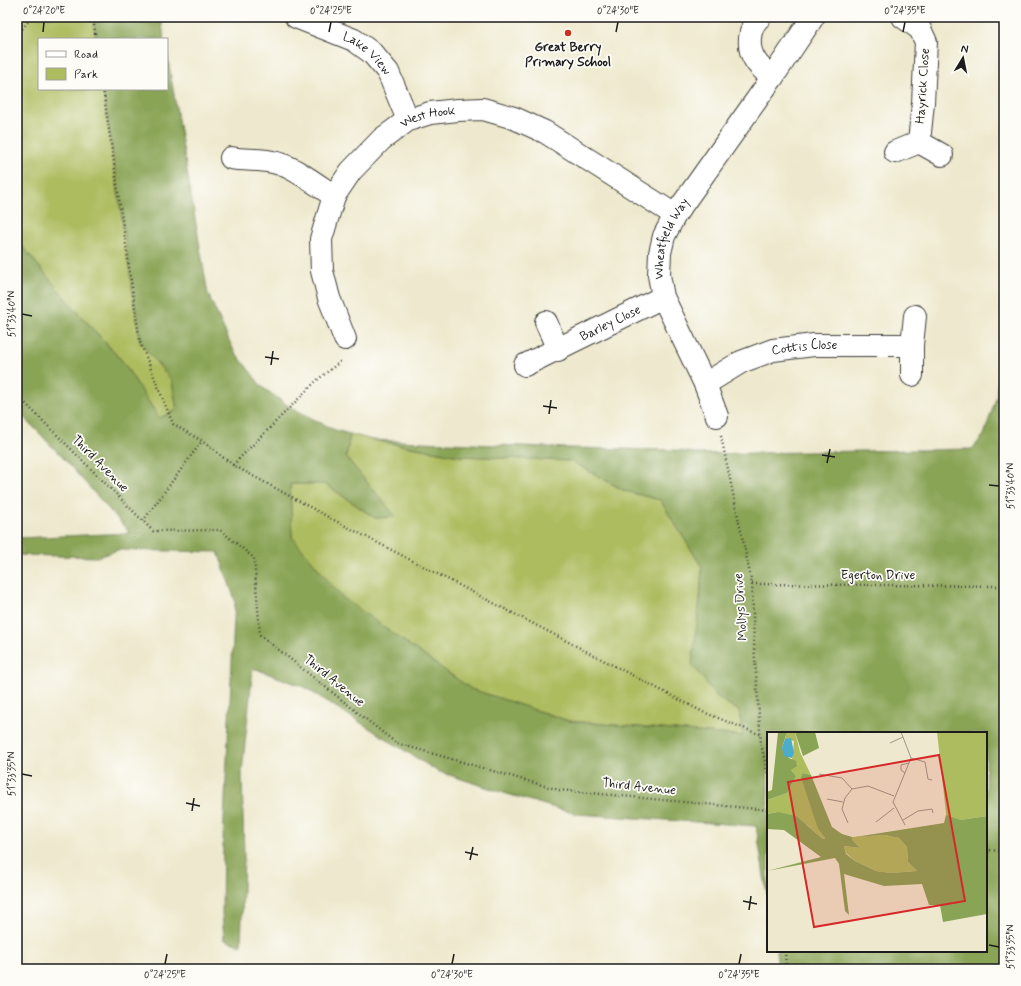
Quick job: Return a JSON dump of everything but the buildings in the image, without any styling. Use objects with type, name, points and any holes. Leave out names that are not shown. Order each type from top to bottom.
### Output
[{"type":"street","name":"Lake View","points":[[296,17],[354,40],[372,53],[388,72],[408,120]]},
{"type":"street","points":[[760,17],[752,28],[750,40],[751,51],[755,60],[772,78]]},
{"type":"street","name":"Wheatfield Way","points":[[717,416],[705,384],[662,297],[659,275],[660,253],[664,236],[675,215],[772,78],[811,17]]},
{"type":"street","name":"Hayrick Close","points":[[903,17],[920,29],[926,42],[924,95],[919,142]]},
{"type":"street","name":"West Hook","points":[[345,340],[329,298],[322,271],[321,239],[334,196],[351,171],[382,139],[408,120],[430,113],[483,109],[514,118],[545,132],[675,215]]},
{"type":"street","name":"Hayrick Close","points":[[894,152],[919,142]]},
{"type":"street","name":"Hayrick Close","points":[[919,142],[942,155]]},
{"type":"street","points":[[231,158],[240,160],[267,161],[285,165],[334,196]]},
{"type":"street","name":"Barley Close","points":[[525,365],[558,350],[662,297]]},
{"type":"street","points":[[912,374],[912,345],[915,316]]},
{"type":"street","points":[[546,322],[558,350]]},
{"type":"street","name":"Cottis Close","points":[[705,384],[741,362],[773,350],[814,345],[912,345]]},
{"type":"path","points":[[17,35],[32,17]]},
{"type":"path","points":[[93,17],[96,38]]},
{"type":"path","points":[[103,90],[140,342],[173,424],[202,441],[233,465],[337,521],[703,712],[761,735]]},
{"type":"path","points":[[233,465],[316,381],[342,360],[345,340]]},
{"type":"path","name":"Third Avenue","points":[[17,395],[153,531],[220,530],[254,558],[260,635],[396,743],[559,790],[767,810]]},
{"type":"path","name":"Mollys Drive","points":[[717,416],[752,584],[754,645],[761,744],[767,771]]},
{"type":"path","points":[[143,521],[202,441]]},
{"type":"path","name":"Egerton Drive","points":[[752,584],[1004,586]]},
{"type":"path","points":[[987,850],[1004,850]]},
{"type":"path","points":[[785,952],[786,969]]},
{"type":"green space","points":[[17,17],[93,17],[96,38],[38,38],[38,90],[103,90],[140,342],[172,381],[177,410],[159,418],[123,362],[71,305],[17,240]]},
{"type":"green space","points":[[93,17],[161,17],[164,38],[96,38]]},
{"type":"green space","points":[[168,60],[208,294],[233,349],[262,387],[290,407],[335,430],[350,434],[346,457],[396,517],[375,518],[325,484],[290,484],[292,537],[342,597],[471,689],[569,721],[743,736],[739,711],[716,696],[692,664],[700,600],[702,567],[660,500],[625,491],[571,461],[460,456],[373,440],[570,448],[675,450],[700,454],[972,449],[984,435],[996,398],[1004,407],[1004,969],[778,969],[776,952],[987,952],[987,732],[767,732],[767,895],[756,826],[576,814],[507,794],[437,771],[304,687],[253,668],[242,772],[244,857],[241,946],[224,939],[222,913],[223,839],[235,600],[218,552],[118,550],[98,557],[17,555],[17,538],[130,533],[66,461],[17,410],[17,240],[71,305],[123,362],[159,418],[177,410],[172,381],[140,342],[103,90],[168,90]]},
{"type":"green space","points":[[1004,307],[1004,449],[992,449]]},
{"type":"green space","points":[[350,434],[373,440],[460,456],[571,461],[625,491],[660,500],[702,567],[700,600],[716,696],[739,711],[743,736],[569,721],[471,689],[342,598],[292,537],[290,484],[325,484],[375,518],[395,517],[346,457]]},
{"type":"place","name":"Great Berry Primary School","points":[[568,33]]}]
